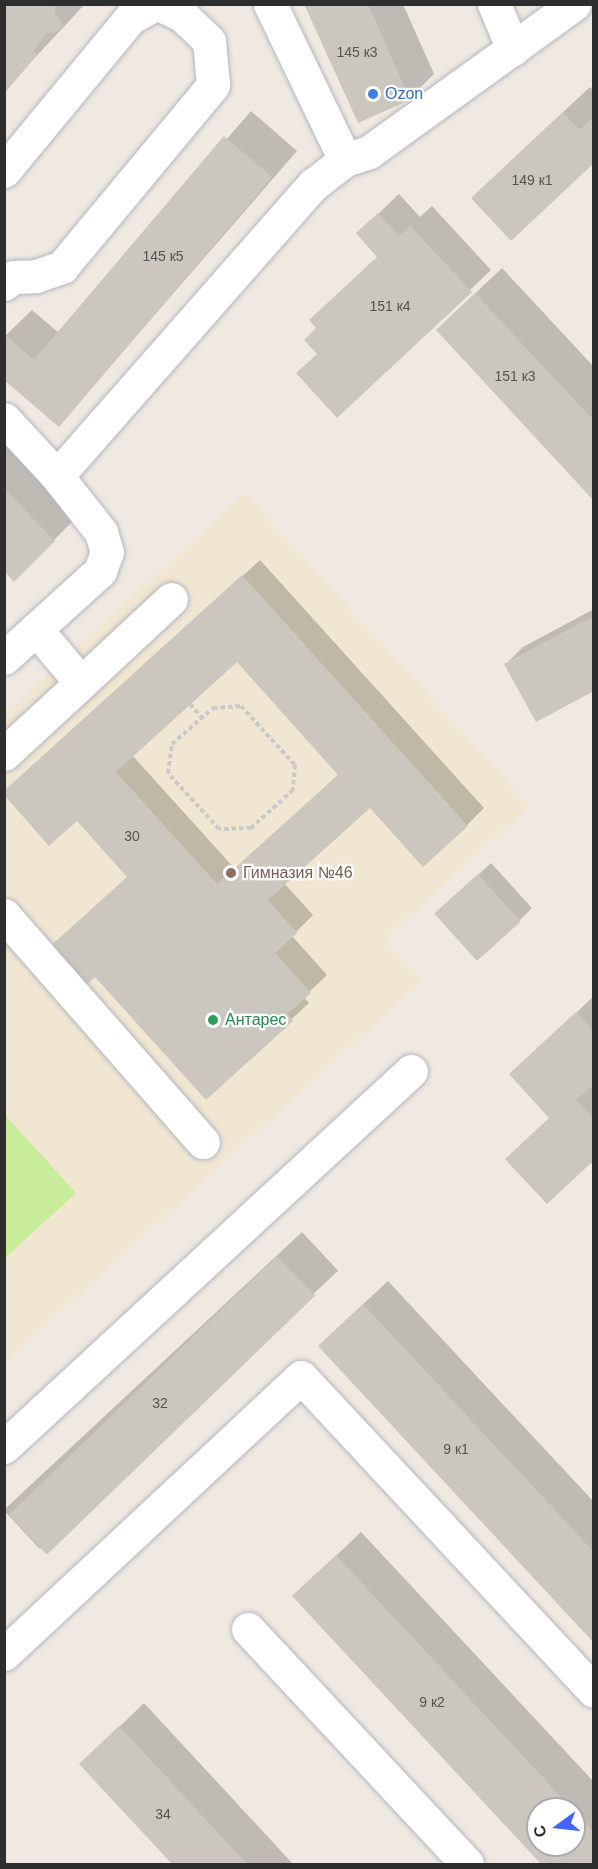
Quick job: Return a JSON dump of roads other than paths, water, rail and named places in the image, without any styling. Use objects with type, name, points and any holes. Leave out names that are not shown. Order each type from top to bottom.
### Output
[{"type":"lane","points":[[270,4],[345,160]]},
{"type":"lane","points":[[494,4],[513,48]]},
{"type":"lane","points":[[57,476],[313,185],[345,160],[369,152],[574,4]]},
{"type":"lane","points":[[4,171],[139,8],[182,15],[209,41],[213,85],[62,267],[36,276],[13,277],[4,284]]},
{"type":"lane","points":[[4,419],[57,476],[101,532],[107,552],[100,571],[4,658]]},
{"type":"lane","points":[[4,754],[171,599]]},
{"type":"lane","points":[[36,629],[81,683]]},
{"type":"lane","points":[[4,915],[203,1142]]},
{"type":"lane","points":[[4,1447],[411,1071]]},
{"type":"lane","points":[[4,1654],[301,1377],[594,1691]]},
{"type":"lane","points":[[248,1629],[467,1864]]},
{"type":"place","name":"Ozon","points":[[373,94]]},
{"type":"place","name":"Гимназия №46","points":[[231,873]]},
{"type":"place","name":"Антарес","points":[[213,1020]]}]
